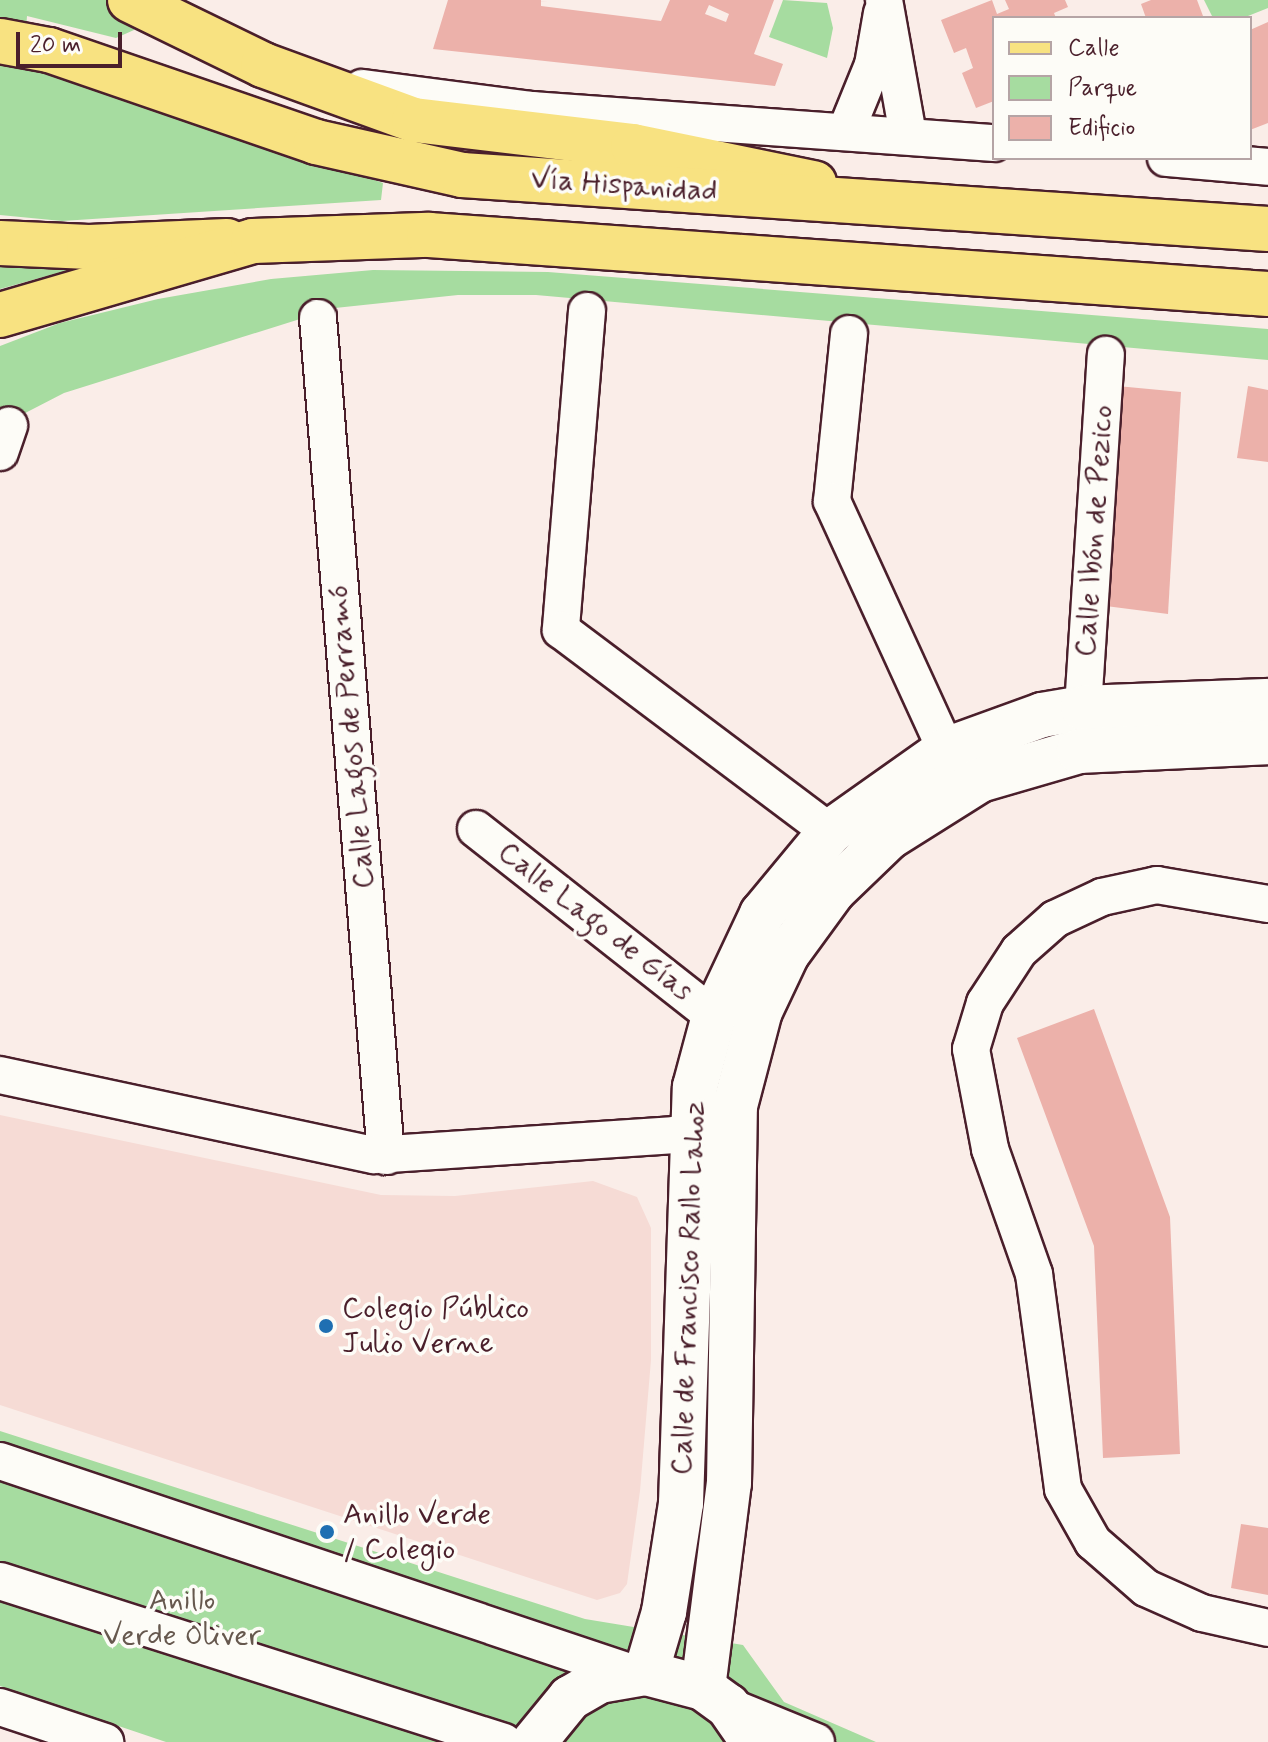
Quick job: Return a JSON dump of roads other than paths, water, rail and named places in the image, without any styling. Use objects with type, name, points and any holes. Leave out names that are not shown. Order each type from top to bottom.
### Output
[{"type":"main road","points":[[130,0],[293,75],[414,120],[633,146],[926,206]]},
{"type":"main road","name":"Vía Hispanidad","points":[[0,41],[49,50],[316,142],[405,165],[462,175],[1268,229]]},
{"type":"main road","name":"Vía Hispanidad","points":[[0,315],[253,241],[538,238],[1268,294]]},
{"type":"main road","points":[[0,243],[89,247],[253,241]]},
{"type":"street","points":[[846,131],[873,65],[884,0]]},
{"type":"street","points":[[884,0],[908,135]]},
{"type":"street","points":[[293,75],[532,110],[992,143]]},
{"type":"street","points":[[1189,160],[1268,167]]},
{"type":"street","points":[[587,311],[561,630],[830,832]]},
{"type":"street","name":"Calle Lagos de Perramó","points":[[318,318],[386,1156]]},
{"type":"street","points":[[849,334],[832,501],[946,750]]},
{"type":"street","name":"Calle Ibón de Pezico","points":[[1083,708],[1106,355]]},
{"type":"street","name":"Calle de Francisco Rallo Lahoz","points":[[639,1673],[664,1612],[681,1503],[689,1396],[690,1133],[699,1066],[714,1016],[762,914],[830,832],[946,750],[1042,715],[1083,708],[1268,701]]},
{"type":"street","name":"Calle de Francisco Rallo Lahoz","points":[[715,1697],[729,1483],[735,1106],[760,1011],[787,954],[833,891],[920,813],[980,780],[1079,751],[1268,742]]},
{"type":"street","name":"Calle Lago de Gías","points":[[476,829],[714,1016]]},
{"type":"street","points":[[1268,904],[1157,885],[1102,897],[1055,919],[1019,951],[985,1003],[971,1049],[990,1149],[1034,1274],[1063,1489],[1093,1542],[1146,1588],[1202,1613],[1268,1628]]},
{"type":"street","points":[[0,1075],[386,1156],[690,1133],[735,1106]]},
{"type":"street","points":[[0,1461],[715,1697],[816,1742]]},
{"type":"street","points":[[0,1581],[504,1742]]},
{"type":"street","points":[[534,1742],[570,1698],[639,1673]]},
{"type":"street","points":[[715,1697],[753,1742]]},
{"type":"street","points":[[0,1707],[105,1742]]},
{"type":"place","name":"Colegio Público Julio Verne","points":[[326,1326]]},
{"type":"place","name":"Anillo Verde / Colegio","points":[[327,1532]]},
{"type":"park label","name":"Anillo Verde Oliver","points":[[182,1618]]}]
